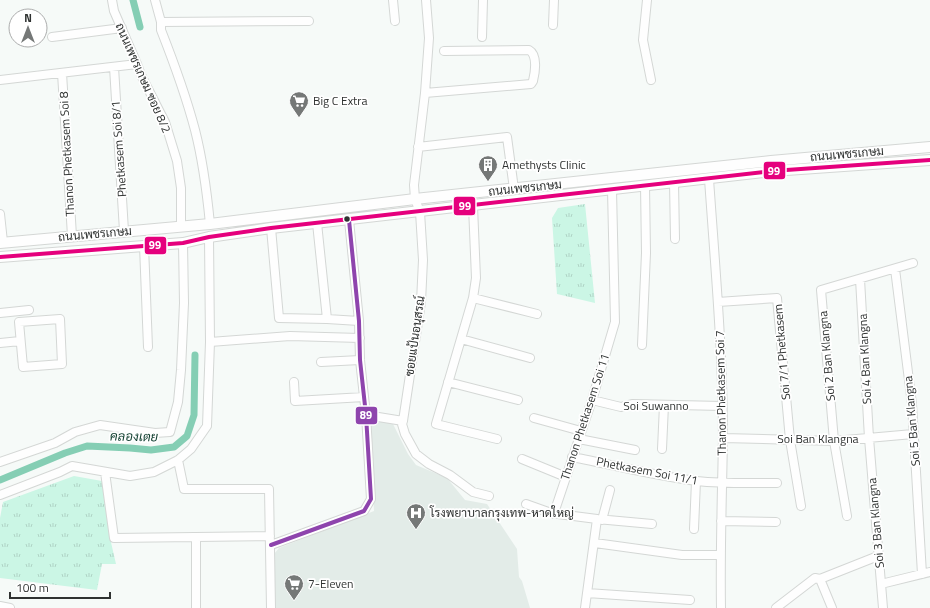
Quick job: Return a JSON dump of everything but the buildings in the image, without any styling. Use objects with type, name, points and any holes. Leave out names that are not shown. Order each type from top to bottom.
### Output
[{"type":"main road","name":"ถนนเพชรเกษม","points":[[2,243],[210,224],[415,199],[514,189],[772,166],[930,147]]},
{"type":"main road","name":"ถนนเพชรเกษม","points":[[0,257],[183,243],[209,237],[271,228],[709,179],[772,166],[930,160]]},
{"type":"street","name":"ถนนเพชรเกษม ซอย 8/2","points":[[112,0],[114,11],[141,75],[165,122],[177,161],[181,188],[181,227]]},
{"type":"street","points":[[155,0],[161,22],[161,30],[179,74],[196,131],[210,224]]},
{"type":"street","points":[[392,0],[395,21]]},
{"type":"street","name":"ซอยแป้นอนุสรณ์","points":[[403,422],[420,302],[423,260],[420,212],[415,199],[414,185],[425,93],[429,38],[426,0]]},
{"type":"street","points":[[482,37],[483,0]]},
{"type":"street","points":[[553,25],[554,0]]},
{"type":"street","points":[[647,0],[643,40],[651,80]]},
{"type":"street","points":[[161,22],[309,21]]},
{"type":"street","points":[[52,38],[122,28]]},
{"type":"street","points":[[425,93],[531,84],[533,81],[534,56],[529,50],[444,51]]},
{"type":"street","points":[[0,80],[137,64]]},
{"type":"street","name":"Phetkasem Soi 8/1","points":[[114,67],[124,232]]},
{"type":"street","name":"Thanon Phetkasem Soi 8","points":[[62,73],[72,236]]},
{"type":"street","points":[[418,147],[508,137],[514,189]]},
{"type":"street","name":"Thanon Phetkasem Soi 7","points":[[709,179],[718,302],[723,438],[720,555],[721,608]]},
{"type":"street","points":[[674,182],[675,239]]},
{"type":"street","points":[[642,345],[646,253],[645,185]]},
{"type":"street","name":"Thanon Phetkasem Soi 11","points":[[554,514],[592,400],[615,322],[612,190]]},
{"type":"street","points":[[472,206],[476,278],[473,298],[436,424],[497,439]]},
{"type":"street","points":[[0,214],[2,243]]},
{"type":"street","points":[[271,545],[364,511],[371,499],[366,414],[360,360],[359,321],[349,220]]},
{"type":"street","points":[[317,223],[327,319]]},
{"type":"street","points":[[271,228],[279,318],[359,321]]},
{"type":"street","points":[[0,495],[72,466],[130,476],[154,472],[178,460],[191,449],[207,426],[210,342],[209,237]]},
{"type":"street","points":[[0,462],[55,443],[75,432],[100,425],[155,433],[170,432],[178,402],[181,370],[184,303],[183,243]]},
{"type":"street","points":[[144,246],[148,348]]},
{"type":"street","name":"Soi 2 Ban Klangna","points":[[847,516],[834,441],[821,290],[914,263]]},
{"type":"street","name":"Soi 5 Ban Klangna","points":[[895,269],[912,404],[913,434],[926,573]]},
{"type":"street","name":"Soi 4 Ban Klangna","points":[[860,279],[869,438]]},
{"type":"street","points":[[473,298],[537,314]]},
{"type":"street","name":"Soi 7/1 Phetkasem","points":[[718,302],[777,298],[790,440]]},
{"type":"street","points":[[0,313],[29,310]]},
{"type":"street","points":[[60,320],[62,364],[23,367],[20,341],[19,322],[60,320]]},
{"type":"street","points":[[210,342],[290,336],[360,338]]},
{"type":"street","points":[[461,338],[530,358]]},
{"type":"street","points":[[0,343],[20,341]]},
{"type":"street","points":[[321,362],[360,360]]},
{"type":"street","points":[[294,382],[295,401],[364,397]]},
{"type":"street","points":[[448,382],[518,400]]},
{"type":"street","name":"Soi Suwanno","points":[[592,400],[621,407],[632,404],[722,406]]},
{"type":"street","points":[[662,449],[664,405]]},
{"type":"street","points":[[366,414],[403,422],[402,424],[405,434],[416,454],[429,464],[450,475],[473,492],[489,496]]},
{"type":"street","points":[[534,418],[580,435],[635,450]]},
{"type":"street","name":"Soi Ban Klangna","points":[[723,438],[834,441],[913,434]]},
{"type":"street","name":"Soi 3 Ban Klangna","points":[[869,438],[883,608]]},
{"type":"street","points":[[790,440],[800,506]]},
{"type":"street","name":"Phetkasem Soi 11/1","points":[[572,457],[646,473],[696,481],[721,483],[777,483]]},
{"type":"street","points":[[522,458],[566,477]]},
{"type":"street","points":[[178,460],[184,489],[269,489],[271,608]]},
{"type":"street","points":[[105,472],[114,538],[270,536]]},
{"type":"street","points":[[694,529],[696,481]]},
{"type":"street","points":[[585,608],[600,519],[610,490]]},
{"type":"street","points":[[526,504],[554,514],[555,512],[558,514],[652,524]]},
{"type":"street","points":[[721,521],[776,522]]},
{"type":"street","points":[[196,537],[196,608]]},
{"type":"street","points":[[595,543],[682,555],[720,555]]},
{"type":"street","points":[[776,608],[815,578],[820,579],[878,556]]},
{"type":"street","points":[[881,584],[926,573]]},
{"type":"street","points":[[820,579],[832,608]]},
{"type":"street","points":[[587,593],[690,600]]},
{"type":"street","points":[[0,606],[10,608]]},
{"type":"shaded area","name":"โรงพยาบาลกรุงเทพ-หาดใหญ่","points":[[369,419],[392,422],[408,454],[416,465],[447,478],[465,500],[487,504],[517,549],[519,577],[522,581],[530,608],[274,608],[274,554],[279,548],[374,511]]},
{"type":"green space","points":[[585,204],[595,303],[557,294],[552,218],[558,208]]},
{"type":"green space","points":[[74,476],[102,481],[110,538],[116,564],[102,564],[97,590],[0,578],[0,518],[3,502]]},
{"type":"waterway","name":"คลองเตย","points":[[133,0],[140,27]]},
{"type":"waterway","name":"คลองเตย","points":[[0,480],[65,453],[87,446],[151,450],[174,447],[187,436],[194,415],[195,355]]},
{"type":"transit line","name":"99","points":[[0,257],[183,243],[209,237],[271,228],[772,171],[930,160]]},
{"type":"transit line","name":"89","points":[[271,545],[364,511],[371,499],[366,415],[360,360],[359,321],[349,220]]},
{"type":"place","name":"Big C Extra","points":[[299,118]]},
{"type":"place","name":"Amethysts Clinic","points":[[488,182]]},
{"type":"place","name":"โรงพยาบาลกรุงเทพ-หาดใหญ่","points":[[416,530]]},
{"type":"place","name":"7-Eleven","points":[[294,601]]}]
